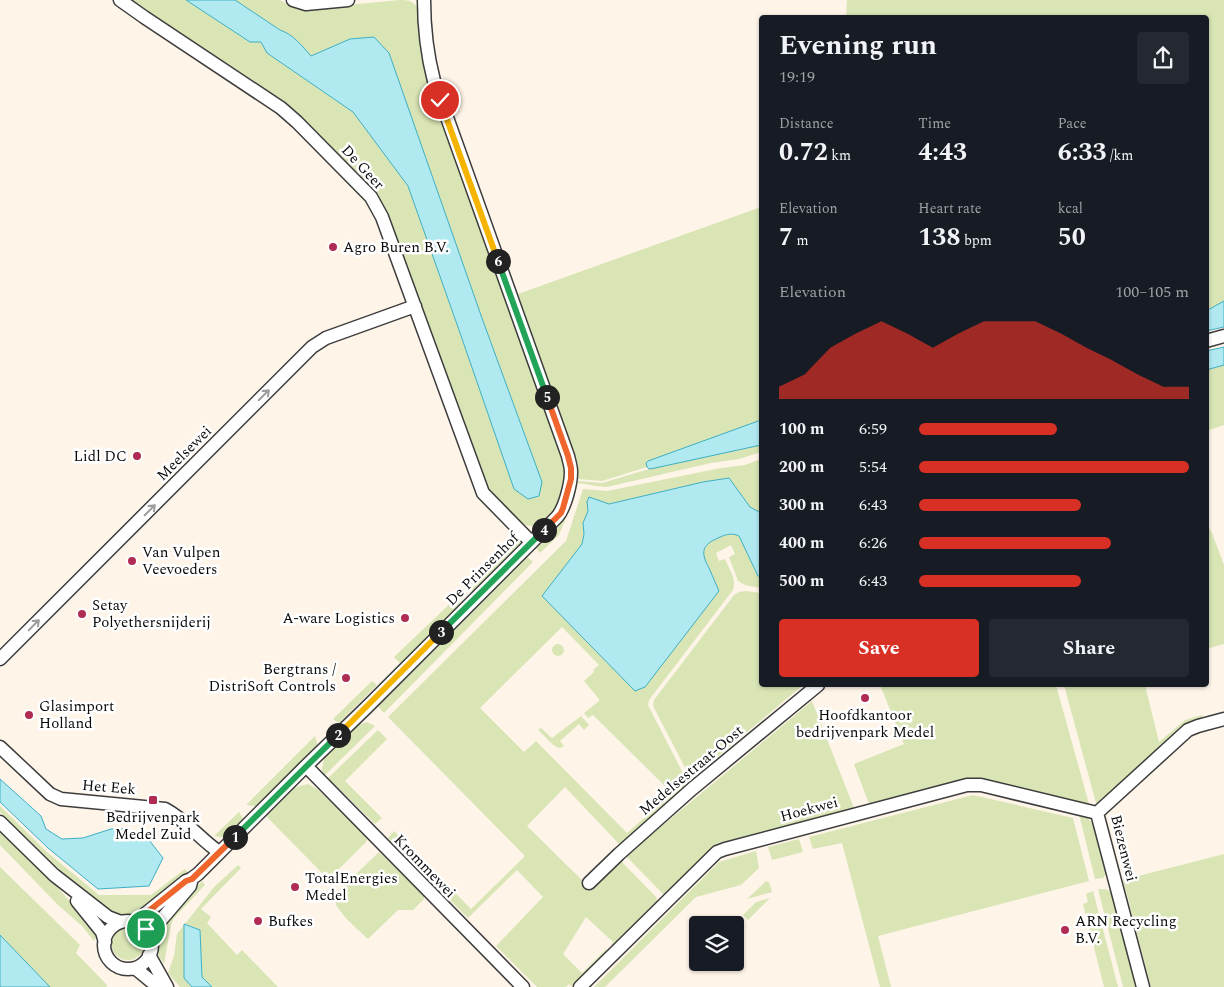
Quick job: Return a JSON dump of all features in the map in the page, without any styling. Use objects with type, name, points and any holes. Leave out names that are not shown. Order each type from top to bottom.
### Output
[{"type":"street","name":"De Geer","points":[[120,0],[281,108],[371,197],[382,217],[483,494],[531,542]]},
{"type":"street","points":[[293,0],[306,4],[348,0]]},
{"type":"street","name":"De Prinsenhof","points":[[135,922],[186,881],[192,879],[561,513],[565,501],[571,479],[568,456],[434,81],[424,24],[424,0]]},
{"type":"street","name":"Meelsewei","points":[[0,659],[312,347],[326,338],[415,306]]},
{"type":"street","points":[[1209,340],[1224,336]]},
{"type":"street","name":"Medelsestraat-Oost","points":[[589,883],[692,789],[816,687]]},
{"type":"street","name":"Biezenwei","points":[[1143,987],[1097,813],[1188,730],[1224,719]]},
{"type":"street","name":"Het Eek","points":[[0,747],[50,794],[61,799],[165,809],[176,815],[219,852]]},
{"type":"street","name":"Krommewei","points":[[306,766],[523,987]]},
{"type":"street","name":"Hoekwei","points":[[580,987],[718,852],[724,849],[967,785],[981,786],[1097,813]]},
{"type":"street","points":[[0,822],[54,875],[90,916],[102,932],[105,942]]},
{"type":"street","points":[[54,875],[108,917],[121,922]]},
{"type":"street","name":"De Prinsenhof","points":[[149,934],[190,886],[192,879]]},
{"type":"street","points":[[121,922],[135,922],[146,929],[152,941],[152,948],[150,956],[141,965],[128,969],[113,964],[105,950],[105,942],[106,936],[115,925],[121,922]]},
{"type":"street","points":[[150,956],[167,987]]},
{"type":"street","points":[[135,968],[158,987]]},
{"type":"green space","points":[[130,0],[186,0],[250,42],[261,42],[267,53],[353,112],[408,186],[514,488],[542,482],[483,321],[350,39],[311,56],[285,32],[235,0],[280,0],[290,6],[305,9],[400,0],[406,0],[415,4],[418,9],[420,34],[565,463],[565,478],[558,507],[542,523],[530,526],[518,521],[488,490],[387,218],[290,108]]},
{"type":"green space","points":[[847,0],[1224,0],[1224,301],[1209,309],[1209,15],[846,15]]},
{"type":"green space","points":[[759,208],[759,421],[649,461],[646,465],[647,467],[602,481],[578,479],[578,464],[518,294]]},
{"type":"green space","points":[[1224,365],[1224,425],[1209,430],[1209,369]]},
{"type":"green space","points":[[759,445],[759,453],[739,459],[711,463],[607,487],[578,483],[578,481],[602,483],[649,469]]},
{"type":"green space","points":[[759,460],[759,512],[750,507],[729,478],[703,482],[609,504],[587,502],[588,511],[583,523],[584,534],[582,544],[542,596],[703,555],[705,547],[711,540],[720,536],[730,535],[739,536],[759,576],[759,588],[745,585],[738,581],[729,557],[735,554],[731,545],[716,553],[719,561],[725,559],[733,578],[733,590],[649,700],[648,705],[689,785],[620,845],[565,787],[527,826],[589,887],[619,859],[656,897],[658,902],[613,947],[611,945],[613,942],[586,917],[563,954],[582,973],[606,949],[607,952],[572,987],[569,984],[566,987],[537,987],[496,946],[543,897],[517,870],[468,918],[388,838],[394,831],[471,909],[525,856],[388,717],[566,541],[583,489],[607,491],[745,465]],"holes":[[[562,627],[599,665],[593,670],[594,672],[584,681],[599,701],[584,713],[588,718],[593,715],[672,793],[627,833],[536,741],[524,752],[480,708]]]},
{"type":"green space","points":[[567,515],[559,535],[540,553],[535,546]]},
{"type":"green space","points":[[1209,528],[1224,565],[1224,644],[1209,648]]},
{"type":"green space","points":[[515,538],[521,543],[473,592],[466,586]]},
{"type":"green space","points":[[525,555],[533,562],[384,713],[377,705]]},
{"type":"green space","points":[[739,592],[759,593],[759,687],[801,687],[691,779],[653,706],[654,700],[734,595]]},
{"type":"green space","points":[[456,598],[460,604],[401,664],[394,657]]},
{"type":"green space","points":[[556,644],[560,644],[564,650],[560,656],[556,656],[552,652],[552,648]]},
{"type":"green space","points":[[372,681],[377,685],[339,723],[333,719]]},
{"type":"green space","points":[[881,687],[1057,687],[1089,804],[972,779],[718,843],[664,895],[626,856],[812,701],[854,808],[869,804],[854,764],[904,744]]},
{"type":"green space","points":[[1065,687],[1145,687],[1159,742],[1185,720],[1202,715],[1203,720],[1102,801],[1096,803]]},
{"type":"green space","points":[[581,716],[589,725],[584,730],[579,724],[560,741],[564,746],[560,748],[538,730],[541,728],[552,738]]},
{"type":"green space","points":[[367,722],[375,726],[323,777],[324,758],[358,725]]},
{"type":"green space","points":[[378,730],[387,739],[345,781],[382,818],[375,824],[328,778]]},
{"type":"green space","points":[[315,736],[318,746],[259,807],[246,805]]},
{"type":"green space","points":[[308,784],[317,789],[367,839],[334,874],[329,876],[324,875],[266,816],[292,788]]},
{"type":"green space","points":[[973,795],[1073,818],[1089,881],[878,936],[891,987],[880,987],[842,843],[813,849],[809,837]]},
{"type":"green space","points":[[0,806],[47,852],[99,895],[151,895],[185,869],[189,873],[137,913],[117,916],[83,893],[0,812]]},
{"type":"green space","points":[[239,812],[244,820],[225,838],[214,836]]},
{"type":"green space","points":[[1079,814],[1087,817],[1096,828],[1107,873],[1103,878],[1095,879]]},
{"type":"green space","points":[[0,829],[52,881],[98,934],[94,941],[82,926],[58,905],[0,845]]},
{"type":"green space","points":[[799,839],[803,852],[772,860],[768,847]]},
{"type":"green space","points":[[756,851],[759,868],[741,885],[696,897],[605,987],[594,987],[719,862]]},
{"type":"green space","points":[[379,852],[424,895],[424,899],[413,910],[398,910],[368,939],[337,907],[334,895]]},
{"type":"green space","points":[[1224,854],[1224,987],[1151,987],[1123,880]]},
{"type":"green space","points":[[238,865],[241,868],[201,909],[211,917],[207,923],[237,955],[242,950],[278,987],[212,987],[202,977],[200,930],[185,924],[184,978],[192,987],[180,987],[168,973],[174,956],[177,934],[214,887]]},
{"type":"green space","points":[[0,867],[80,945],[76,953],[107,987],[50,987],[0,935]]},
{"type":"green space","points":[[202,881],[205,885],[174,918],[164,964],[158,955],[159,928]]},
{"type":"green space","points":[[766,881],[769,882],[772,892],[747,899]]},
{"type":"green space","points":[[1098,889],[1112,892],[1137,987],[1123,987]]},
{"type":"green space","points":[[1093,891],[1118,987],[1104,987],[1083,904],[1088,902],[1086,894]]},
{"type":"green space","points":[[770,898],[748,920],[743,915],[756,902]]},
{"type":"green space","points":[[128,926],[135,927],[140,931],[144,936],[144,950],[140,955],[135,959],[128,960],[121,959],[116,955],[112,950],[111,943],[112,936],[116,931],[121,927]]},
{"type":"water","points":[[186,0],[235,0],[285,32],[311,56],[350,39],[374,37],[389,53],[542,482],[539,496],[528,499],[514,489],[408,186],[353,112],[267,53],[261,42],[250,42]]},
{"type":"water","points":[[1224,301],[1224,327],[1209,330],[1209,309]]},
{"type":"water","points":[[1224,347],[1224,365],[1209,369],[1209,350]]},
{"type":"water","points":[[759,421],[759,445],[649,469],[646,463]]},
{"type":"water","points":[[729,478],[750,507],[759,512],[759,576],[739,536],[733,534],[725,535],[707,545],[704,551],[705,559],[719,591],[645,687],[635,691],[542,596],[582,544],[584,534],[583,523],[588,511],[587,502],[589,497],[609,504],[703,482]]},
{"type":"water","points":[[0,779],[41,816],[46,829],[62,839],[83,838],[111,829],[125,829],[149,840],[163,858],[149,886],[98,889],[48,848],[0,802]]},
{"type":"water","points":[[184,924],[200,930],[202,977],[212,987],[192,987],[184,978]]},
{"type":"water","points":[[0,935],[50,987],[0,987]]},
{"type":"place","name":"Agro Buren B.V.","points":[[333,247]]},
{"type":"place","name":"Lidl DC","points":[[137,456]]},
{"type":"place","name":"Van Vulpen Veevoeders","points":[[132,561]]},
{"type":"place","name":"Setay Polyethersnijderij","points":[[82,614]]},
{"type":"place","name":"A-ware Logistics","points":[[405,618]]},
{"type":"place","name":"Bergtrans / DistriSoft Controls","points":[[346,678]]},
{"type":"place","name":"Hoofdkantoor bedrijvenpark Medel","points":[[865,698]]},
{"type":"place","name":"Glasimport Holland","points":[[29,715]]},
{"type":"place","name":"Bedrijvenpark Medel Zuid","points":[[153,800]]},
{"type":"place","name":"TotalEnergies Medel","points":[[295,887]]},
{"type":"place","name":"Bufkes","points":[[258,921]]},
{"type":"place","name":"ARN Recycling B.V.","points":[[1065,930]]},
{"type":"route","points":[[146,929],[135,922],[186,881],[198,874],[561,513],[563,508],[571,479],[568,456],[440,100]]}]
